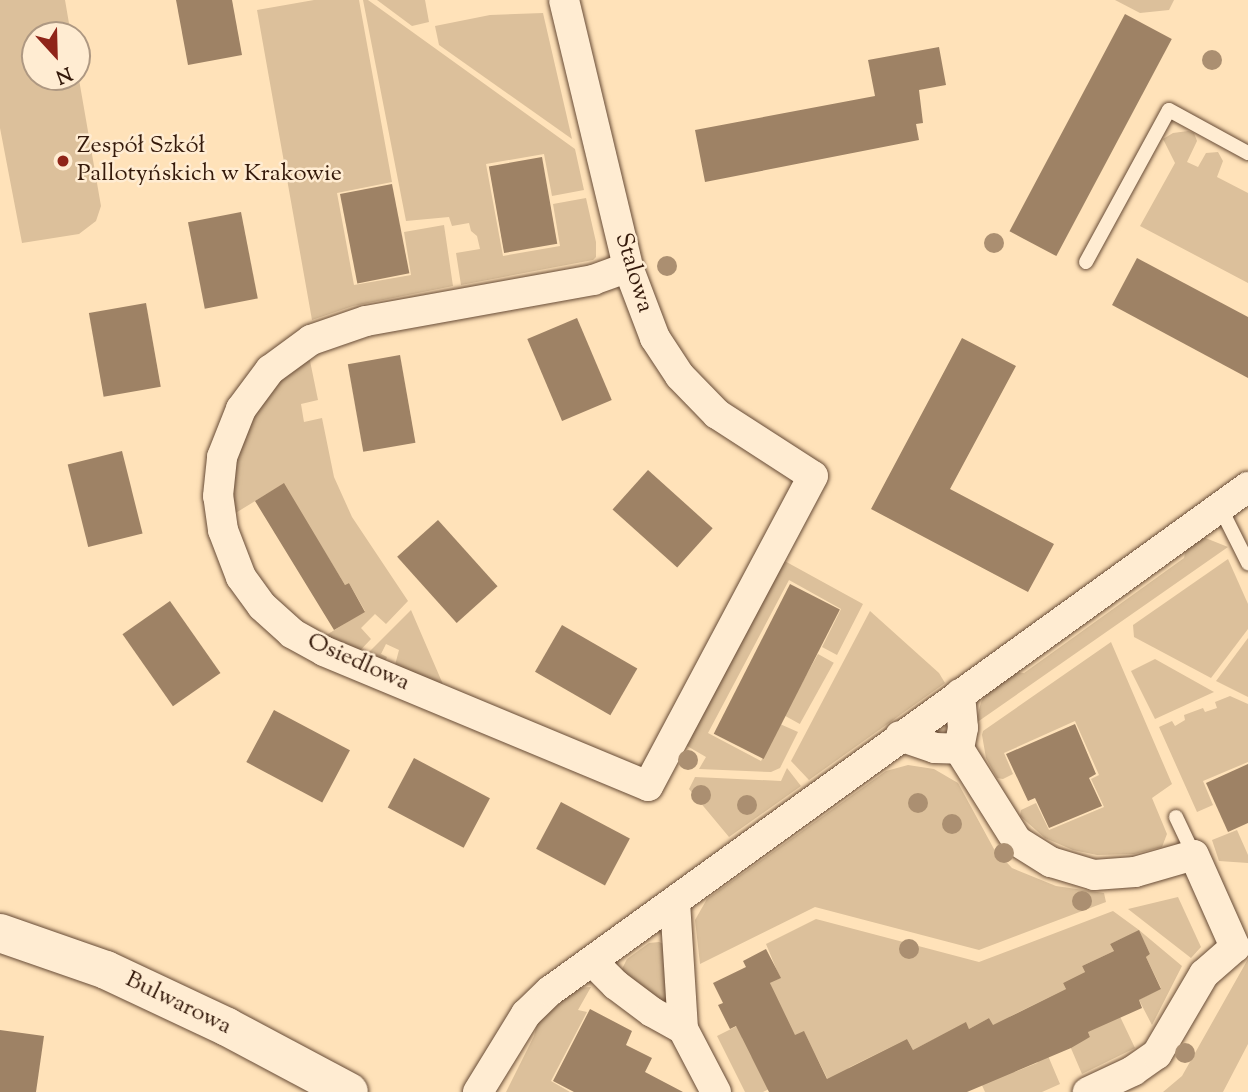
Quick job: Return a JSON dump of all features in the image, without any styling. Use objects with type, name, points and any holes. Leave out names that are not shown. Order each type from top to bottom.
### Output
[{"type":"street","name":"Stalowa","points":[[564,0],[628,267],[655,338],[697,397],[740,432],[813,476]]},
{"type":"street","name":"Osiedlowa","points":[[628,267],[593,280],[351,325],[310,340],[270,370],[241,409],[227,440],[218,478],[219,512],[228,548],[241,577],[262,606],[292,633],[324,651],[648,786],[813,476]]},
{"type":"street","points":[[478,1092],[526,1014],[550,991],[1248,487]]},
{"type":"street","points":[[960,694],[963,728],[959,749],[1010,833],[1026,849],[1081,873],[1108,876],[1135,872],[1194,855],[1236,947],[1204,974],[1165,1043],[1147,1063],[1088,1092]]},
{"type":"street","points":[[900,736],[935,748],[959,749]]},
{"type":"street","points":[[675,902],[683,1029],[716,1092]]},
{"type":"street","name":"Bulwarowa","points":[[0,933],[106,970],[227,1027],[349,1092]]},
{"type":"street","points":[[592,961],[634,999],[683,1029]]},
{"type":"lane","points":[[1086,262],[1169,110],[1248,153]]},
{"type":"lane","points":[[1220,507],[1248,563]]},
{"type":"lane","points":[[1176,817],[1194,855]]},
{"type":"shaded area","points":[[0,0],[65,0],[69,21],[21,21],[21,91],[81,91],[101,206],[96,221],[79,234],[22,243],[0,128]]},
{"type":"shaded area","points":[[314,0],[359,0],[392,182],[337,193],[354,285],[411,275],[404,232],[444,225],[453,286],[353,306],[312,320],[257,10]]},
{"type":"shaded area","points":[[363,0],[368,0],[575,149],[584,190],[552,196],[544,154],[486,164],[503,256],[560,246],[553,204],[586,198],[596,242],[596,257],[593,260],[461,285],[456,253],[480,249],[477,236],[471,231],[469,223],[452,226],[449,217],[406,221]]},
{"type":"shaded area","points":[[377,0],[425,0],[429,22],[412,26]]},
{"type":"shaded area","points":[[1115,0],[1174,0],[1169,10],[1140,13]]},
{"type":"shaded area","points":[[543,13],[572,139],[439,45],[435,26],[490,15]]},
{"type":"shaded area","points":[[1173,133],[1194,133],[1197,141],[1187,162],[1198,167],[1206,153],[1218,152],[1223,161],[1217,177],[1248,193],[1248,283],[1140,226],[1175,163],[1163,139]]},
{"type":"shaded area","points":[[308,351],[318,400],[301,404],[304,422],[322,418],[334,477],[352,517],[408,601],[386,624],[375,614],[361,628],[371,639],[356,655],[320,639],[365,611],[349,583],[345,585],[283,484],[229,517],[227,486],[254,404]]},
{"type":"shaded area","points":[[1203,537],[1228,547],[976,723],[981,702],[991,686],[1007,671],[1024,673],[1184,558],[1187,542]]},
{"type":"shaded area","points":[[781,559],[863,604],[837,655],[822,647],[841,609],[789,580],[708,733],[761,761],[780,724],[798,732],[780,768],[771,772],[699,769],[706,757],[682,743]]},
{"type":"shaded area","points":[[1228,559],[1248,604],[1248,629],[1211,678],[1134,637],[1133,625]]},
{"type":"shaded area","points":[[411,610],[445,689],[395,665],[399,650],[386,644],[381,654],[387,657],[383,666],[363,658]]},
{"type":"shaded area","points":[[870,611],[939,673],[945,683],[809,780],[791,761]]},
{"type":"shaded area","points":[[1248,638],[1248,697],[1216,681]]},
{"type":"shaded area","points":[[1111,642],[1172,784],[1152,798],[1167,834],[1162,847],[1134,854],[1097,855],[1073,850],[1045,838],[1020,816],[1021,810],[1036,803],[1049,830],[1104,807],[1091,779],[1099,775],[1075,721],[1004,753],[1013,774],[1003,779],[997,778],[986,758],[982,735],[983,731]]},
{"type":"shaded area","points":[[818,654],[834,663],[800,724],[784,715]]},
{"type":"shaded area","points":[[1155,659],[1214,692],[1155,719],[1131,671]]},
{"type":"shaded area","points":[[1230,696],[1248,704],[1248,762],[1203,781],[1213,805],[1197,812],[1159,727],[1172,721],[1175,726],[1185,720],[1184,715],[1203,708],[1205,712],[1217,708],[1215,702]]},
{"type":"shaded area","points":[[908,765],[934,769],[958,783],[994,849],[1012,868],[1056,886],[1104,893],[1106,902],[979,950],[815,907],[700,964],[695,920],[707,899],[886,771]]},
{"type":"shaded area","points":[[787,768],[801,786],[729,837],[689,789],[695,777],[781,781]]},
{"type":"shaded area","points":[[1237,830],[1248,855],[1248,863],[1219,861],[1212,840]]},
{"type":"shaded area","points":[[1178,897],[1201,947],[1191,958],[1128,909]]},
{"type":"shaded area","points":[[1113,911],[1139,930],[1182,966],[1152,1025],[1139,1000],[1161,988],[1146,957],[1150,954],[1139,931],[1110,944],[1114,951],[1082,966],[1085,972],[1063,983],[1066,989],[1011,1016],[994,1029],[989,1018],[969,1029],[966,1023],[913,1050],[907,1039],[850,1067],[830,1084],[804,1032],[791,1037],[770,983],[780,978],[766,944],[816,919],[979,962]]},
{"type":"shaded area","points":[[649,943],[664,944],[673,995],[666,1005],[621,971],[627,959]]},
{"type":"shaded area","points":[[1248,959],[1248,1044],[1223,1092],[1163,1092],[1182,1076]]},
{"type":"shaded area","points":[[591,987],[578,1010],[587,1012],[551,1081],[570,1092],[506,1092],[534,1036],[538,1020],[574,988]]},
{"type":"shaded area","points":[[1114,1004],[1135,1048],[1082,1074],[1070,1046],[1090,1037],[1085,1025]]},
{"type":"shaded area","points":[[743,1023],[742,1038],[751,1056],[775,1086],[763,1092],[745,1092],[717,1036]]},
{"type":"shaded area","points":[[1046,1051],[1060,1084],[1042,1092],[985,1092],[976,1072],[1015,1072],[1037,1063]]},
{"type":"building","points":[[176,0],[232,0],[242,55],[188,65]]},
{"type":"building","points":[[1125,14],[1172,39],[1056,256],[1010,231]]},
{"type":"building","points":[[939,47],[946,85],[919,90],[923,123],[916,124],[919,140],[705,182],[695,130],[875,96],[868,60]]},
{"type":"building","points":[[542,157],[557,244],[504,253],[489,166]]},
{"type":"building","points":[[392,184],[409,273],[357,283],[340,194]]},
{"type":"building","points":[[241,212],[258,298],[205,309],[188,222]]},
{"type":"building","points":[[1137,258],[1248,317],[1248,378],[1112,305]]},
{"type":"building","points":[[146,303],[161,387],[104,397],[89,313]]},
{"type":"building","points":[[577,318],[612,400],[562,421],[527,339]]},
{"type":"building","points":[[962,338],[1016,366],[950,489],[1054,544],[1028,592],[871,509]]},
{"type":"building","points":[[400,355],[415,443],[363,452],[348,364]]},
{"type":"building","points":[[122,451],[143,533],[88,547],[68,465]]},
{"type":"building","points":[[648,470],[713,528],[677,568],[613,509]]},
{"type":"building","points":[[284,483],[345,585],[349,583],[365,612],[334,630],[255,501]]},
{"type":"building","points":[[438,520],[498,586],[457,623],[397,557]]},
{"type":"building","points":[[790,584],[840,609],[764,759],[714,734]]},
{"type":"building","points":[[170,601],[220,673],[173,706],[122,634]]},
{"type":"building","points":[[562,625],[637,668],[610,715],[535,672]]},
{"type":"building","points":[[274,710],[350,750],[322,802],[246,762]]},
{"type":"building","points":[[1075,724],[1096,774],[1089,778],[1102,806],[1049,828],[1035,798],[1028,801],[1006,754]]},
{"type":"building","points":[[414,758],[490,798],[464,848],[388,807]]},
{"type":"building","points":[[1248,764],[1248,823],[1228,832],[1206,783]]},
{"type":"building","points":[[561,802],[630,839],[605,885],[536,849]]},
{"type":"building","points":[[1139,930],[1150,954],[1146,957],[1161,989],[1139,1000],[1142,1008],[1088,1032],[1090,1037],[1071,1048],[967,1092],[769,1092],[736,1026],[730,1029],[718,1005],[723,1003],[713,983],[746,967],[743,961],[766,949],[781,978],[770,983],[795,1035],[804,1031],[827,1079],[907,1039],[913,1050],[966,1022],[969,1029],[989,1018],[993,1025],[1066,989],[1063,983],[1085,972],[1082,966],[1114,951],[1110,944]]},
{"type":"building","points":[[590,1009],[632,1031],[626,1045],[652,1058],[645,1072],[683,1092],[574,1092],[553,1081]]},
{"type":"building","points":[[0,1030],[44,1036],[36,1092],[0,1092]]},
{"type":"place","name":"Zespół Szkół Pallotyńskich w Krakowie","points":[[63,161]]}]
